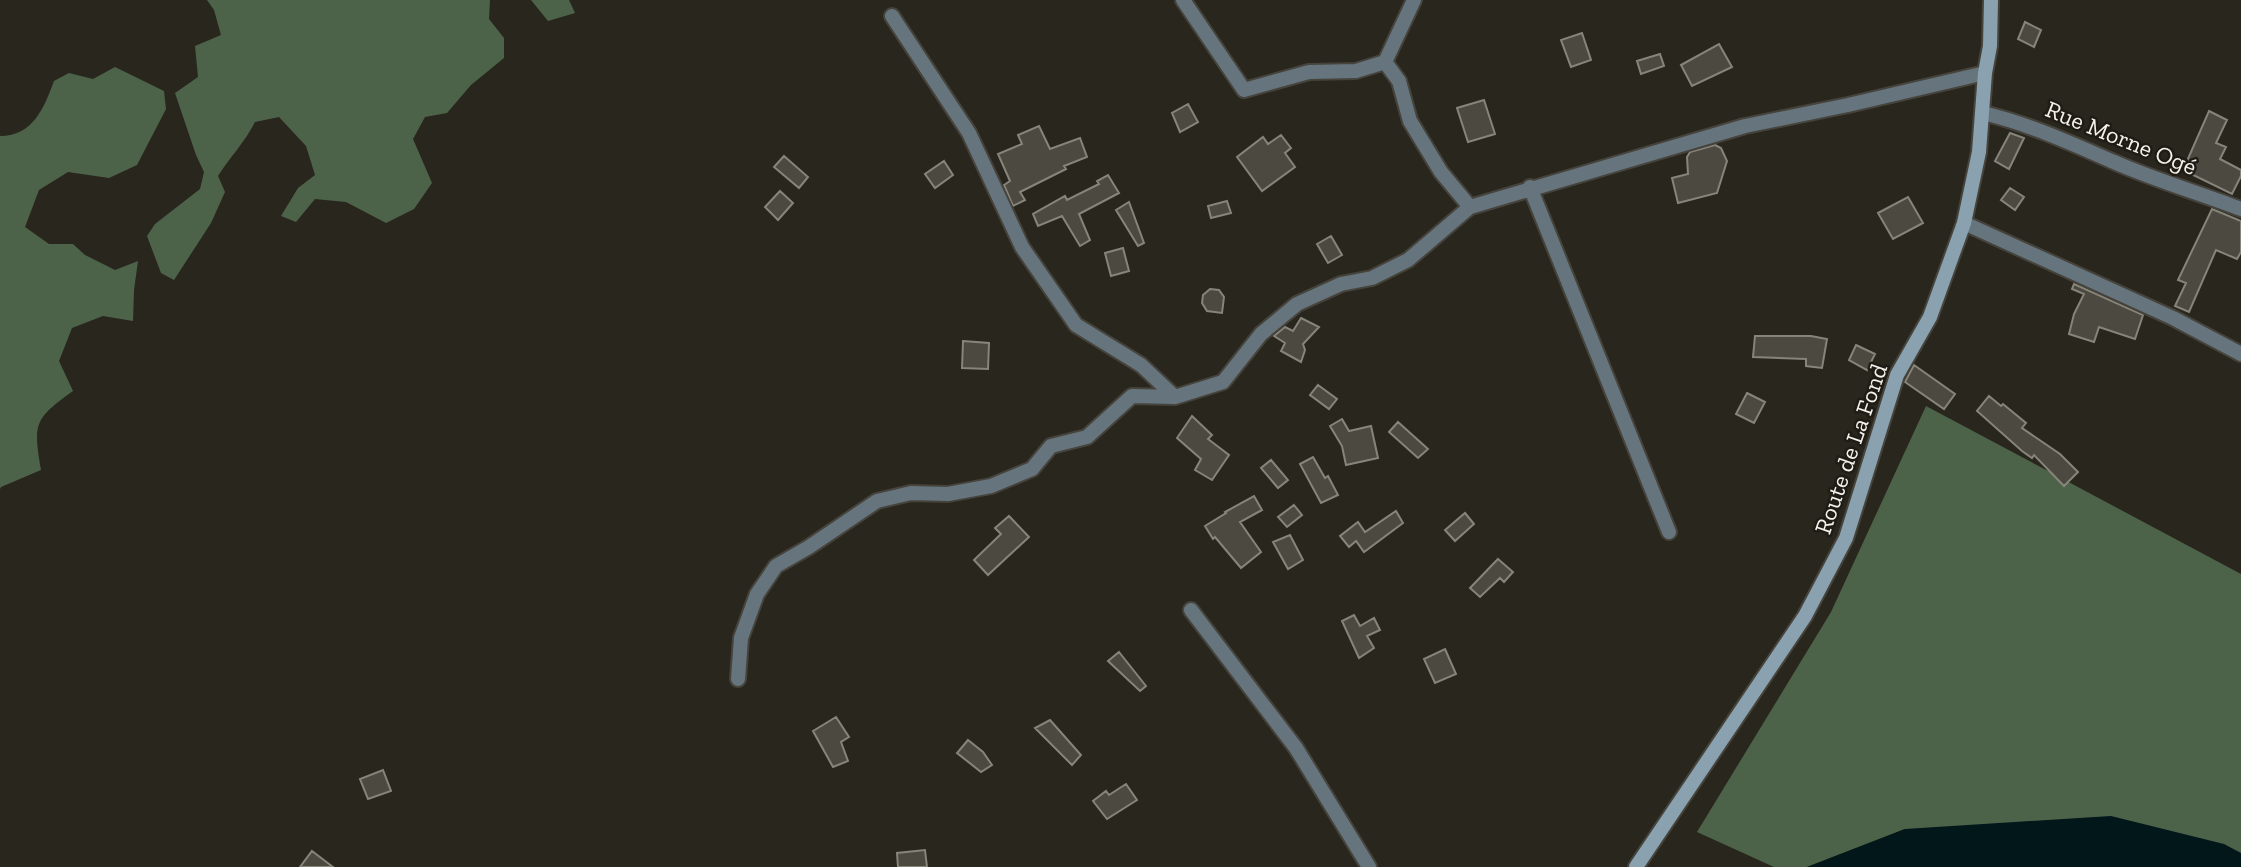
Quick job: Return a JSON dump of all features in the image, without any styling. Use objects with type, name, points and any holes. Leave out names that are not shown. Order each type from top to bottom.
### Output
[{"type":"street","points":[[1183,0],[1244,90],[1309,72],[1356,71],[1385,62],[1414,0]]},
{"type":"street","name":"Route de La Fond","points":[[1636,867],[1805,616],[1846,538],[1897,375],[1930,317],[1964,223],[1979,152],[1985,73],[1990,46],[1991,0]]},
{"type":"street","points":[[891,16],[969,134],[1022,247],[1076,325],[1141,365],[1175,397]]},
{"type":"street","points":[[1385,62],[1399,81],[1410,121],[1441,172],[1470,206]]},
{"type":"street","points":[[737,679],[741,638],[757,594],[776,566],[842,523],[877,501],[911,493],[948,494],[990,486],[1032,469],[1051,446],[1087,437],[1132,396],[1175,397],[1223,382],[1261,334],[1297,304],[1341,284],[1372,278],[1408,260],[1470,206],[1745,126],[1985,73]]},
{"type":"street","name":"Rue Morne Ogé","points":[[1983,113],[2069,141],[2116,163],[2241,209]]},
{"type":"street","points":[[1530,187],[1669,533]]},
{"type":"street","points":[[1964,223],[2173,318],[2241,354]]},
{"type":"street","points":[[1191,610],[1296,748],[1369,867]]},
{"type":"green space","points":[[207,0],[490,0],[489,19],[504,38],[504,58],[471,85],[447,113],[425,117],[413,139],[432,183],[414,209],[386,223],[346,202],[315,199],[296,222],[281,216],[298,188],[315,175],[306,146],[279,117],[255,122],[218,176],[225,192],[211,223],[174,280],[161,273],[147,236],[155,224],[200,189],[204,172],[175,93],[198,77],[195,46],[221,35],[214,10]]},
{"type":"green space","points":[[531,0],[569,0],[575,13],[548,21]]},
{"type":"green space","points":[[115,67],[164,91],[166,109],[137,165],[109,178],[68,172],[39,190],[25,227],[49,244],[73,244],[85,255],[115,270],[138,261],[133,321],[103,316],[72,328],[59,361],[73,391],[50,409],[39,423],[37,442],[41,470],[0,489],[0,136],[21,131],[36,119],[54,81],[69,73],[93,79]]},
{"type":"green space","points":[[1926,406],[2241,574],[2241,853],[1905,829],[1807,867],[1774,867],[1697,832],[1831,612]]},
{"type":"shaded area","points":[[2111,816],[2224,844],[2241,853],[2241,867],[1807,867],[1905,829]]},
{"type":"building","points":[[2025,22],[2041,30],[2034,47],[2018,39]]},
{"type":"building","points":[[1582,33],[1591,60],[1571,67],[1561,40]]},
{"type":"building","points":[[1719,44],[1732,67],[1692,86],[1681,65]]},
{"type":"building","points":[[1660,54],[1664,66],[1641,74],[1637,61]]},
{"type":"building","points":[[1484,100],[1495,134],[1468,142],[1457,108]]},
{"type":"building","points":[[1188,104],[1198,122],[1180,132],[1172,113]]},
{"type":"building","points":[[2209,111],[2227,120],[2216,143],[2226,147],[2220,159],[2241,170],[2241,176],[2232,194],[2183,170]]},
{"type":"building","points":[[1039,126],[1050,149],[1080,138],[1087,157],[1064,166],[1066,169],[1020,192],[1025,200],[1013,206],[1004,185],[1010,181],[998,154],[1022,144],[1018,135]]},
{"type":"building","points":[[2010,133],[2024,138],[2009,169],[1995,161]]},
{"type":"building","points":[[1281,135],[1291,148],[1285,153],[1295,167],[1262,191],[1237,157],[1263,137],[1268,144]]},
{"type":"building","points":[[1715,145],[1721,148],[1727,161],[1717,193],[1678,203],[1672,178],[1688,174],[1687,157],[1690,152]]},
{"type":"building","points":[[784,156],[808,177],[799,188],[774,167]]},
{"type":"building","points":[[944,161],[953,175],[935,188],[925,174]]},
{"type":"building","points":[[1108,175],[1119,193],[1079,214],[1090,240],[1080,246],[1062,216],[1038,226],[1033,214],[1065,196],[1067,200],[1099,184],[1097,181]]},
{"type":"building","points":[[2010,188],[2024,197],[2015,210],[2001,200]]},
{"type":"building","points":[[780,191],[793,203],[778,220],[765,207]]},
{"type":"building","points":[[1908,197],[1923,223],[1893,239],[1878,213]]},
{"type":"building","points":[[1227,201],[1231,213],[1211,218],[1208,206]]},
{"type":"building","points":[[1129,202],[1144,243],[1138,246],[1116,210]]},
{"type":"building","points":[[2212,209],[2241,221],[2241,252],[2237,259],[2216,250],[2189,312],[2175,306],[2186,283],[2178,280]]},
{"type":"building","points":[[1331,236],[1342,255],[1328,263],[1317,244]]},
{"type":"building","points":[[1123,248],[1129,271],[1111,276],[1105,253]]},
{"type":"building","points":[[2074,284],[2143,315],[2135,339],[2099,327],[2094,342],[2069,334],[2074,314],[2084,294],[2072,289]]},
{"type":"building","points":[[1210,289],[1219,290],[1224,297],[1222,313],[1207,311],[1202,303],[1203,295]]},
{"type":"building","points":[[1301,318],[1319,327],[1303,344],[1305,350],[1301,362],[1281,351],[1285,343],[1274,336],[1285,327],[1293,331]]},
{"type":"building","points":[[1755,336],[1811,336],[1827,339],[1822,368],[1806,366],[1806,359],[1753,357]]},
{"type":"building","points":[[963,341],[989,343],[988,369],[962,368]]},
{"type":"building","points":[[1856,345],[1875,354],[1867,370],[1849,360]]},
{"type":"building","points":[[1914,365],[1955,394],[1944,409],[1905,382]]},
{"type":"building","points":[[1318,385],[1337,399],[1329,409],[1310,395]]},
{"type":"building","points":[[1747,393],[1765,402],[1754,423],[1736,414]]},
{"type":"building","points":[[1989,396],[2026,423],[2022,428],[2060,454],[2078,472],[2064,486],[2034,455],[2032,458],[2022,451],[1977,411]]},
{"type":"building","points":[[1192,416],[1212,435],[1208,439],[1229,455],[1212,480],[1195,470],[1201,459],[1177,438]]},
{"type":"building","points":[[1342,419],[1349,431],[1371,426],[1378,458],[1346,465],[1342,446],[1330,426]]},
{"type":"building","points":[[1398,422],[1428,449],[1418,458],[1389,432]]},
{"type":"building","points":[[1313,457],[1338,495],[1321,503],[1300,464]]},
{"type":"building","points":[[1271,460],[1288,480],[1278,488],[1261,468]]},
{"type":"building","points":[[1254,496],[1262,510],[1240,522],[1261,552],[1241,568],[1215,537],[1213,539],[1205,526]]},
{"type":"building","points":[[1294,505],[1302,515],[1287,527],[1278,517]]},
{"type":"building","points":[[1396,511],[1403,523],[1364,552],[1356,541],[1349,547],[1340,536],[1358,522],[1365,532]]},
{"type":"building","points":[[1465,513],[1474,524],[1455,541],[1445,530]]},
{"type":"building","points":[[1009,516],[1029,537],[988,575],[974,560],[1001,534],[995,528]]},
{"type":"building","points":[[1290,535],[1303,560],[1288,569],[1273,542]]},
{"type":"building","points":[[1498,559],[1513,572],[1504,582],[1500,578],[1480,597],[1470,588]]},
{"type":"building","points":[[1354,615],[1360,626],[1374,618],[1380,630],[1367,636],[1374,648],[1359,658],[1342,621]]},
{"type":"building","points":[[1445,649],[1456,674],[1435,683],[1424,659]]},
{"type":"building","points":[[1119,652],[1146,686],[1140,691],[1108,661]]},
{"type":"building","points":[[836,717],[849,737],[841,742],[848,761],[833,767],[813,731]]},
{"type":"building","points":[[1050,720],[1081,755],[1072,765],[1035,728]]},
{"type":"building","points":[[968,740],[983,752],[992,765],[981,772],[957,753]]},
{"type":"building","points":[[383,770],[391,791],[368,799],[360,779]]},
{"type":"building","points":[[1126,784],[1137,800],[1107,819],[1093,801],[1106,791],[1109,795]]},
{"type":"building","points":[[925,850],[927,867],[898,867],[897,853]]},
{"type":"building","points":[[312,851],[333,867],[300,867]]}]
